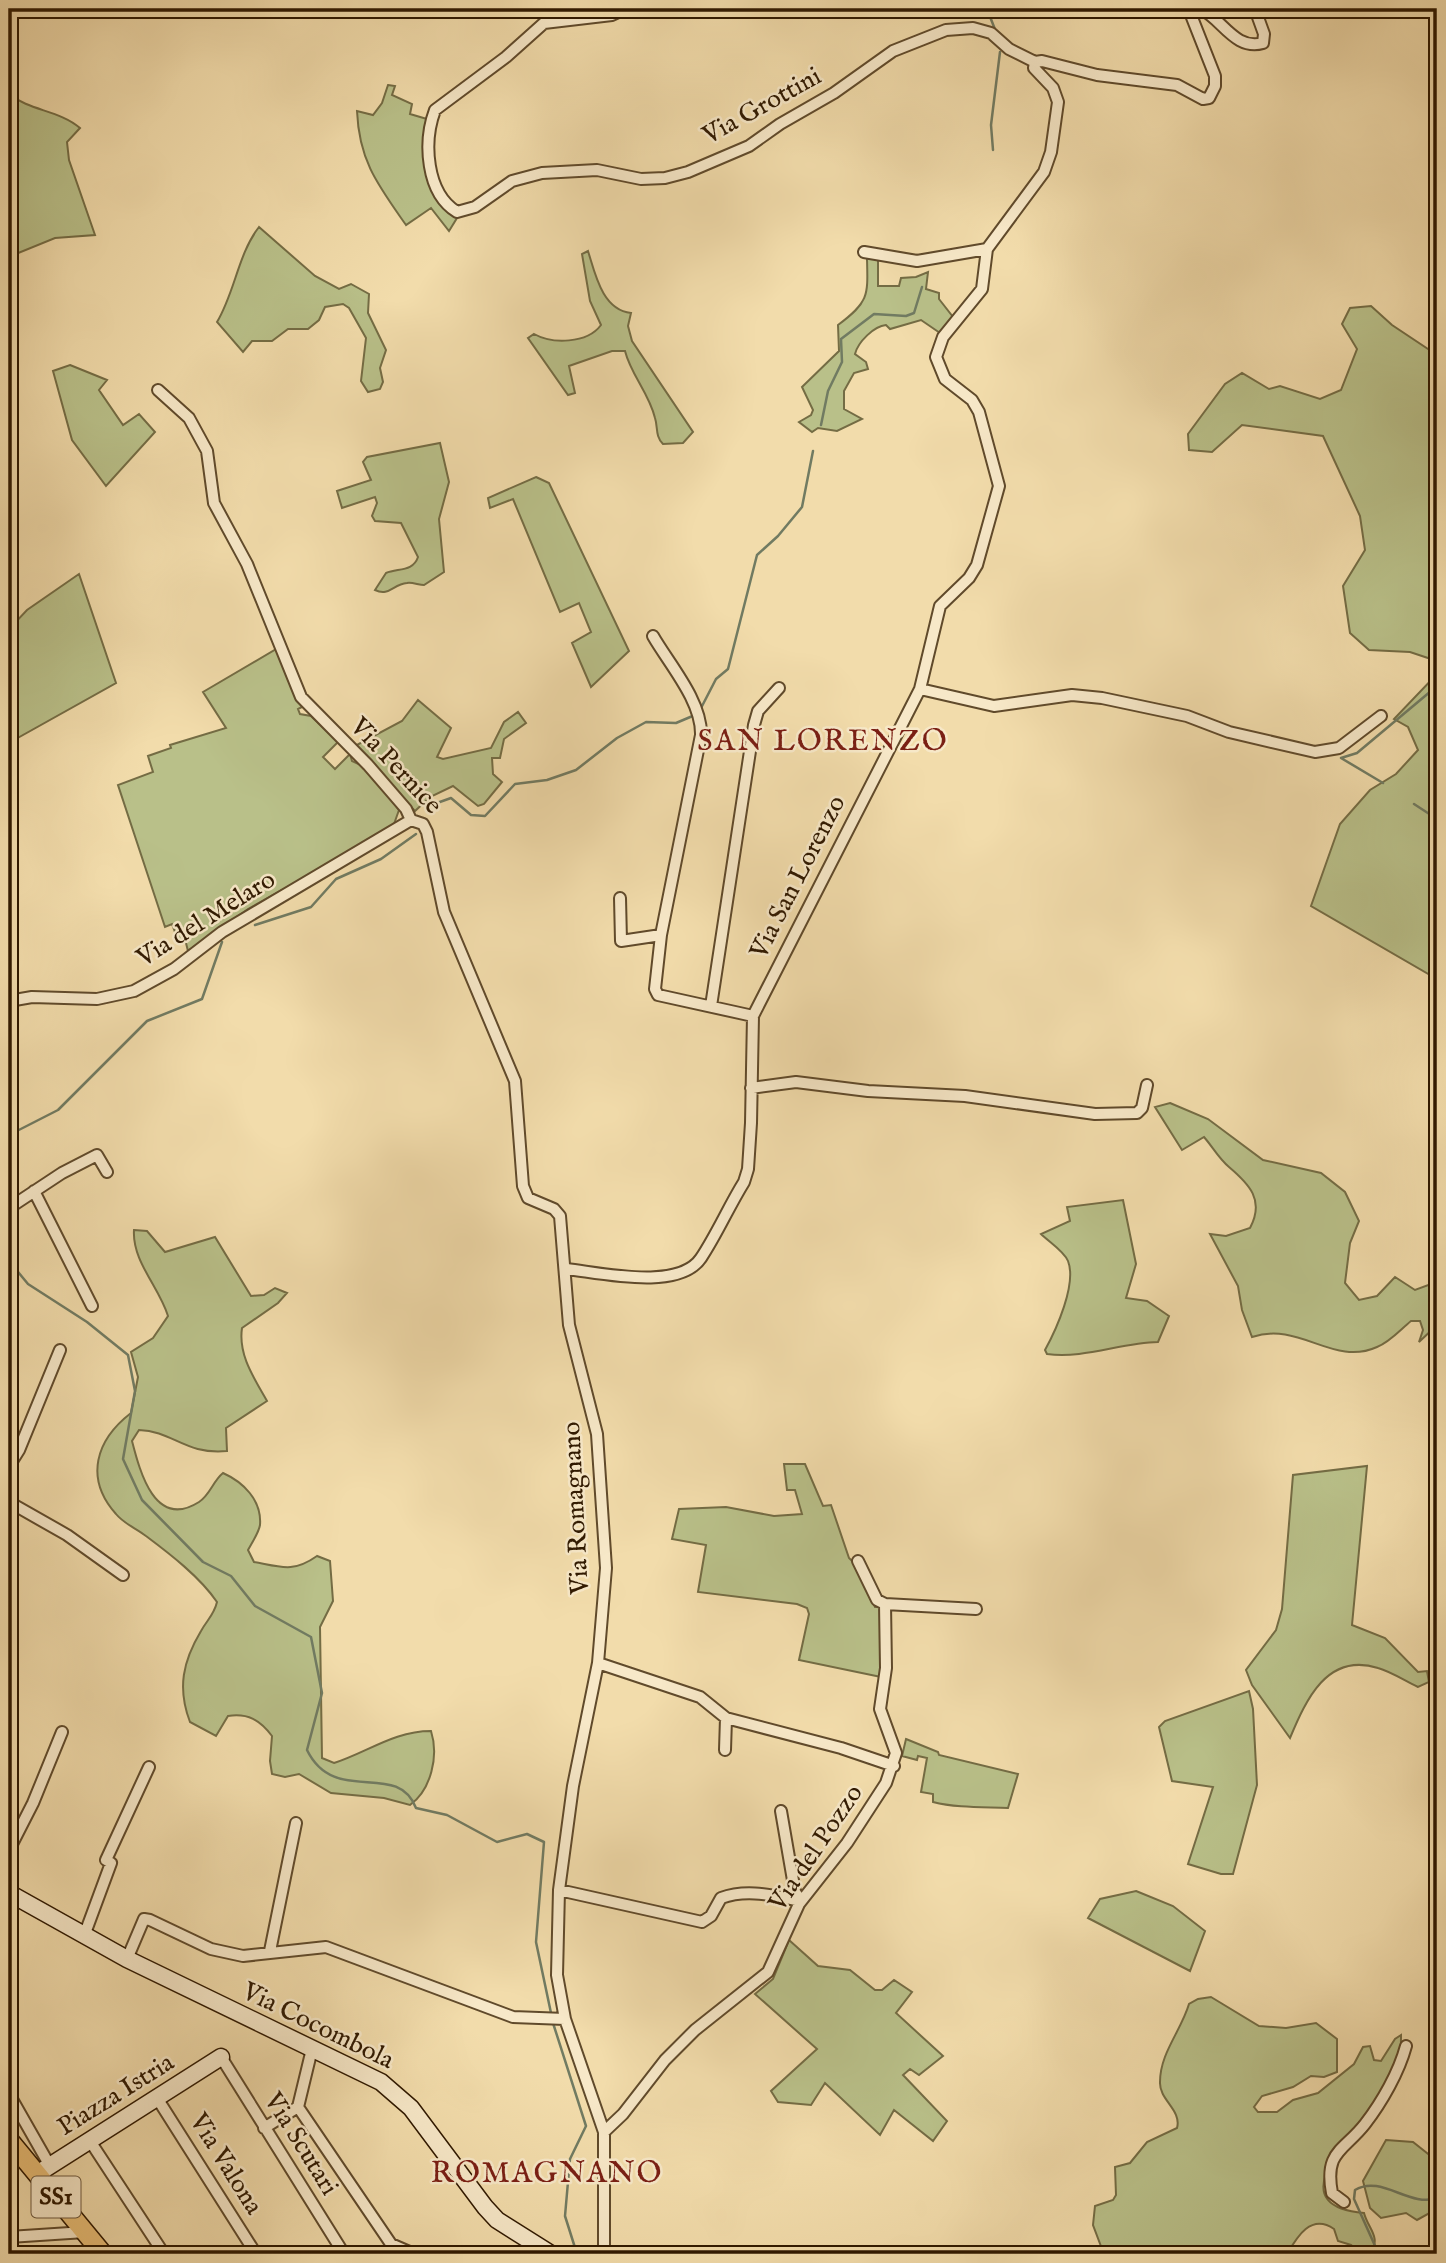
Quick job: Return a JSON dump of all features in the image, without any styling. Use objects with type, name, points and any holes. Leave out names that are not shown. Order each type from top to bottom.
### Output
[{"type":"main road","name":"SS1","points":[[9,2140],[43,2170],[103,2254]]},
{"type":"street","name":"Via Grottini","points":[[625,9],[612,15],[544,23],[506,57],[435,110],[430,122],[429,151],[432,178],[444,204],[457,212],[475,207],[512,181],[556,171],[597,170],[641,179],[665,178],[688,172],[749,146],[779,124],[835,93],[893,51],[946,30],[973,28],[991,33],[1009,49],[1035,62]]},
{"type":"street","points":[[1035,62],[1042,61],[1097,75],[1177,85],[1203,99],[1209,98],[1215,86],[1215,76],[1191,15],[1194,9]]},
{"type":"street","points":[[1201,9],[1237,39],[1255,46],[1263,43],[1264,34],[1255,9]]},
{"type":"street","name":"Via San Lorenzo","points":[[567,1269],[655,1277],[676,1276],[692,1268],[701,1258],[744,1182],[748,1169],[753,1016],[920,689],[940,606],[969,578],[977,565],[999,486],[979,412],[972,400],[945,379],[936,357],[943,337],[982,289],[987,249],[1044,172],[1051,152],[1058,102],[1053,88],[1034,68],[1035,62]]},
{"type":"street","points":[[864,252],[917,261],[987,249]]},
{"type":"street","name":"Via Pernice","points":[[158,390],[189,418],[207,451],[214,503],[247,564],[301,697],[368,765],[414,820],[428,832],[444,912],[515,1081],[523,1186],[528,1198],[554,1209],[560,1216],[567,1269]]},
{"type":"street","points":[[653,636],[701,723],[661,935],[655,989],[658,995],[753,1016]]},
{"type":"street","points":[[710,1006],[750,766],[754,725],[758,711],[779,688]]},
{"type":"street","points":[[920,689],[993,706],[1072,695],[1102,698],[1187,716],[1229,732],[1315,752],[1339,748],[1381,716]]},
{"type":"street","name":"Via del Melaro","points":[[9,1001],[32,997],[97,999],[134,991],[174,969],[244,918],[414,820]]},
{"type":"street","points":[[620,898],[621,941],[661,935]]},
{"type":"street","points":[[751,1088],[796,1082],[868,1091],[965,1096],[1095,1114],[1137,1113],[1142,1108],[1147,1085]]},
{"type":"street","points":[[9,1208],[97,1155],[107,1172]]},
{"type":"street","points":[[34,1191],[92,1306]]},
{"type":"street","name":"Via Romagnano","points":[[567,1269],[569,1325],[594,1414],[606,1568],[598,1663],[573,1786],[559,1890],[557,2018],[604,2132],[604,2254]]},
{"type":"street","points":[[9,1466],[19,1450],[60,1350]]},
{"type":"street","points":[[9,1502],[67,1535],[123,1575]]},
{"type":"street","points":[[858,1561],[877,1600],[885,1604],[976,1609]]},
{"type":"street","name":"Via del Pozzo","points":[[604,2132],[623,2114],[665,2060],[695,2030],[768,1972],[801,1901],[847,1843],[894,1766],[896,1753],[880,1709],[886,1668],[885,1604]]},
{"type":"street","points":[[598,1663],[700,1697],[726,1718],[841,1748],[894,1766]]},
{"type":"street","points":[[726,1718],[726,1750]]},
{"type":"street","points":[[9,1850],[62,1732]]},
{"type":"street","points":[[84,1936],[111,1863],[106,1860],[149,1767]]},
{"type":"street","points":[[781,1811],[795,1892],[801,1901]]},
{"type":"street","name":"Via Cocombola","points":[[270,1951],[296,1824]]},
{"type":"street","points":[[559,1890],[702,1922],[711,1916],[721,1898],[747,1891],[801,1901]]},
{"type":"street","name":"Via Cocombola","points":[[9,1893],[127,1959],[371,2077],[400,2097],[497,2220],[551,2254]]},
{"type":"street","name":"Via Cocombola","points":[[127,1959],[144,1919],[211,1949],[243,1956],[326,1947],[513,2017],[557,2018]]},
{"type":"street","points":[[1344,2202],[1332,2193],[1331,2165],[1334,2154],[1364,2125],[1403,2059],[1406,2046]]},
{"type":"street","points":[[264,2128],[298,2107],[312,2049]]},
{"type":"street","name":"Piazza Istria","points":[[43,2170],[221,2057]]},
{"type":"street","name":"Via Scutari","points":[[221,2057],[344,2254]]},
{"type":"street","points":[[9,2094],[43,2170]]},
{"type":"street","name":"Via Valona","points":[[157,2098],[256,2254]]},
{"type":"street","points":[[298,2107],[391,2244],[415,2254]]},
{"type":"street","points":[[90,2141],[164,2254]]},
{"type":"street","points":[[9,2237],[85,2232]]},
{"type":"green space","points":[[388,85],[395,86],[392,95],[412,104],[410,114],[427,119],[427,174],[437,198],[445,209],[457,218],[449,231],[431,208],[406,225],[379,185],[366,158],[357,111],[373,115],[382,103]]},
{"type":"green space","points":[[9,94],[26,104],[63,117],[80,128],[67,142],[69,160],[95,235],[55,238],[11,256]]},
{"type":"green space","points":[[259,227],[315,276],[339,289],[351,284],[369,294],[368,313],[386,350],[380,368],[383,382],[380,389],[368,392],[361,381],[366,338],[349,308],[343,304],[325,307],[319,320],[308,329],[288,329],[272,341],[252,341],[243,352],[217,322],[246,249]]},
{"type":"green space","points":[[588,251],[606,298],[621,310],[631,313],[628,326],[632,341],[693,432],[683,443],[663,444],[660,441],[652,409],[625,351],[612,351],[569,366],[575,393],[568,395],[528,338],[534,334],[559,341],[578,339],[587,336],[601,325],[590,301],[582,254]]},
{"type":"green space","points":[[878,258],[878,286],[899,286],[901,278],[916,277],[928,272],[926,289],[939,293],[939,299],[953,317],[940,333],[921,320],[890,329],[886,325],[881,326],[867,335],[855,354],[866,362],[868,369],[854,373],[844,391],[844,409],[862,419],[837,431],[818,428],[812,432],[799,422],[811,415],[813,410],[802,387],[839,351],[838,325],[861,304],[866,290],[867,259]]},
{"type":"green space","points":[[1371,306],[1392,325],[1437,355],[1437,661],[1410,652],[1369,650],[1350,633],[1343,586],[1365,550],[1360,516],[1323,436],[1242,425],[1212,452],[1189,450],[1188,434],[1225,384],[1242,373],[1269,389],[1280,386],[1320,399],[1341,390],[1357,349],[1342,324],[1350,308]]},
{"type":"green space","points":[[70,365],[107,380],[99,390],[123,425],[139,414],[155,432],[106,486],[72,440],[53,371]]},
{"type":"green space","points":[[440,443],[449,482],[439,519],[444,572],[424,585],[409,583],[384,592],[375,590],[386,573],[413,565],[418,557],[401,523],[375,521],[372,516],[377,503],[375,497],[342,508],[337,491],[371,480],[363,462],[367,457]]},
{"type":"green space","points":[[536,477],[549,483],[629,651],[591,687],[572,643],[591,632],[579,603],[560,612],[513,499],[490,508],[488,498]]},
{"type":"green space","points":[[79,574],[116,683],[14,740],[9,733],[9,622],[13,625],[27,610]]},
{"type":"green space","points":[[278,648],[302,707],[298,709],[300,714],[311,716],[338,742],[323,757],[335,769],[350,754],[352,761],[365,767],[399,810],[394,824],[382,834],[248,909],[188,951],[186,943],[179,943],[172,924],[165,927],[118,785],[153,772],[148,756],[171,748],[170,745],[226,728],[203,692]]},
{"type":"green space","points":[[1437,674],[1437,979],[1311,906],[1340,824],[1370,790],[1396,774],[1418,750],[1408,727],[1394,719]]},
{"type":"green space","points":[[418,700],[451,728],[437,757],[443,759],[491,748],[504,722],[518,712],[526,723],[504,739],[500,758],[492,758],[493,774],[502,782],[484,804],[478,806],[453,786],[430,797],[415,811],[353,747],[402,721]]},
{"type":"green space","points":[[1170,1103],[1208,1119],[1263,1160],[1321,1173],[1345,1192],[1359,1221],[1350,1243],[1345,1283],[1359,1300],[1377,1296],[1395,1277],[1415,1290],[1431,1284],[1437,1299],[1437,1325],[1419,1342],[1423,1330],[1420,1321],[1411,1321],[1386,1342],[1361,1352],[1346,1352],[1286,1335],[1252,1337],[1242,1310],[1238,1286],[1210,1234],[1226,1236],[1250,1228],[1256,1209],[1253,1193],[1204,1137],[1182,1150],[1155,1107]]},
{"type":"green space","points":[[1123,1200],[1136,1264],[1126,1298],[1147,1301],[1169,1316],[1158,1342],[1088,1353],[1047,1354],[1045,1350],[1068,1294],[1070,1271],[1063,1254],[1041,1234],[1070,1221],[1067,1207]]},
{"type":"green space","points":[[134,1230],[147,1231],[165,1252],[215,1237],[251,1296],[264,1295],[275,1288],[287,1293],[278,1303],[242,1328],[245,1357],[267,1401],[226,1428],[227,1451],[200,1450],[151,1431],[139,1430],[132,1441],[152,1494],[171,1509],[184,1509],[199,1502],[223,1473],[238,1481],[250,1493],[260,1516],[259,1528],[248,1550],[254,1562],[294,1567],[317,1556],[330,1561],[333,1601],[320,1627],[322,1758],[334,1763],[405,1734],[431,1731],[434,1751],[431,1772],[423,1791],[410,1805],[384,1798],[331,1793],[299,1774],[285,1777],[272,1774],[272,1736],[258,1722],[248,1717],[228,1716],[216,1736],[190,1722],[183,1686],[186,1664],[217,1602],[184,1566],[119,1517],[106,1500],[97,1473],[102,1447],[109,1435],[131,1413],[138,1377],[131,1352],[153,1338],[168,1316],[137,1252]]},
{"type":"green space","points":[[784,1464],[805,1464],[823,1506],[831,1505],[849,1558],[860,1569],[875,1607],[880,1607],[881,1677],[799,1660],[809,1614],[807,1608],[797,1604],[698,1592],[706,1545],[672,1539],[679,1509],[726,1507],[774,1516],[802,1514],[795,1490],[787,1490]]},
{"type":"green space","points":[[1367,1466],[1352,1625],[1385,1638],[1418,1672],[1427,1671],[1429,1682],[1418,1687],[1378,1668],[1360,1665],[1345,1667],[1332,1673],[1311,1695],[1290,1738],[1252,1685],[1246,1670],[1276,1630],[1282,1609],[1293,1475]]},
{"type":"green space","points":[[1249,1691],[1253,1709],[1257,1785],[1233,1874],[1221,1874],[1188,1864],[1213,1787],[1172,1781],[1159,1727],[1165,1721]]},
{"type":"green space","points":[[906,1739],[938,1752],[939,1755],[1018,1774],[1008,1808],[933,1802],[933,1794],[921,1792],[927,1758],[918,1756],[917,1760],[902,1756]]},
{"type":"green space","points":[[1136,1891],[1173,1906],[1205,1931],[1190,1971],[1088,1918],[1100,1899]]},
{"type":"green space","points":[[789,1940],[818,1966],[850,1970],[875,1990],[882,1990],[894,1980],[912,1992],[896,2013],[943,2056],[919,2075],[910,2069],[903,2075],[947,2121],[933,2141],[894,2110],[880,2135],[825,2083],[811,2105],[778,2102],[771,2091],[817,2049],[755,1994],[773,1979]]},
{"type":"green space","points":[[1211,1997],[1259,2026],[1286,2028],[1316,2023],[1337,2039],[1337,2072],[1324,2077],[1311,2076],[1293,2087],[1262,2096],[1254,2107],[1258,2112],[1277,2112],[1293,2100],[1318,2093],[1354,2064],[1363,2047],[1370,2046],[1374,2060],[1381,2061],[1395,2039],[1401,2035],[1396,2078],[1350,2135],[1325,2176],[1324,2193],[1336,2206],[1364,2213],[1375,2243],[1370,2254],[1361,2254],[1351,2245],[1338,2241],[1334,2229],[1318,2224],[1300,2234],[1287,2254],[1121,2254],[1102,2249],[1093,2225],[1095,2206],[1113,2200],[1116,2195],[1115,2167],[1130,2163],[1147,2142],[1177,2128],[1174,2110],[1161,2088],[1163,2061],[1189,2004]]},
{"type":"green space","points":[[1386,2140],[1413,2142],[1437,2161],[1437,2209],[1417,2220],[1406,2213],[1381,2218],[1370,2208],[1363,2181]]},
{"type":"waterway","points":[[987,9],[996,32]]},
{"type":"waterway","points":[[993,150],[991,125],[1000,52]]},
{"type":"waterway","points":[[821,425],[828,391],[842,362],[841,339],[874,314],[906,316],[914,313],[922,287]]},
{"type":"waterway","points":[[700,710],[716,679],[728,669],[757,555],[778,536],[802,507],[813,451]]},
{"type":"waterway","points":[[1341,758],[1357,753],[1437,686]]},
{"type":"waterway","points":[[437,803],[451,798],[471,815],[485,816],[515,784],[547,780],[576,770],[617,738],[646,722],[676,723],[695,715]]},
{"type":"waterway","points":[[1341,758],[1383,783]]},
{"type":"waterway","points":[[1414,804],[1437,819]]},
{"type":"waterway","points":[[255,925],[311,907],[336,879],[381,859],[416,834]]},
{"type":"waterway","points":[[9,1135],[58,1110],[147,1021],[202,999],[222,942]]},
{"type":"waterway","points":[[9,1261],[28,1284],[87,1322],[128,1355],[135,1391],[123,1459],[142,1500],[203,1562],[231,1576],[255,1606],[311,1637],[322,1693],[307,1750],[319,1767],[333,1776],[395,1786],[407,1794],[416,1808],[447,1815],[497,1842],[527,1834],[544,1842],[536,1942],[551,2013]]},
{"type":"waterway","points":[[553,2023],[586,2126],[570,2159],[565,2216],[577,2254]]},
{"type":"waterway","points":[[1371,2254],[1376,2248],[1354,2199],[1355,2190],[1375,2186],[1416,2199],[1437,2198]]},
{"type":"district","name":"SAN LORENZO","points":[[823,742]]},
{"type":"district","name":"ROMAGNANO","points":[[547,2174]]}]
